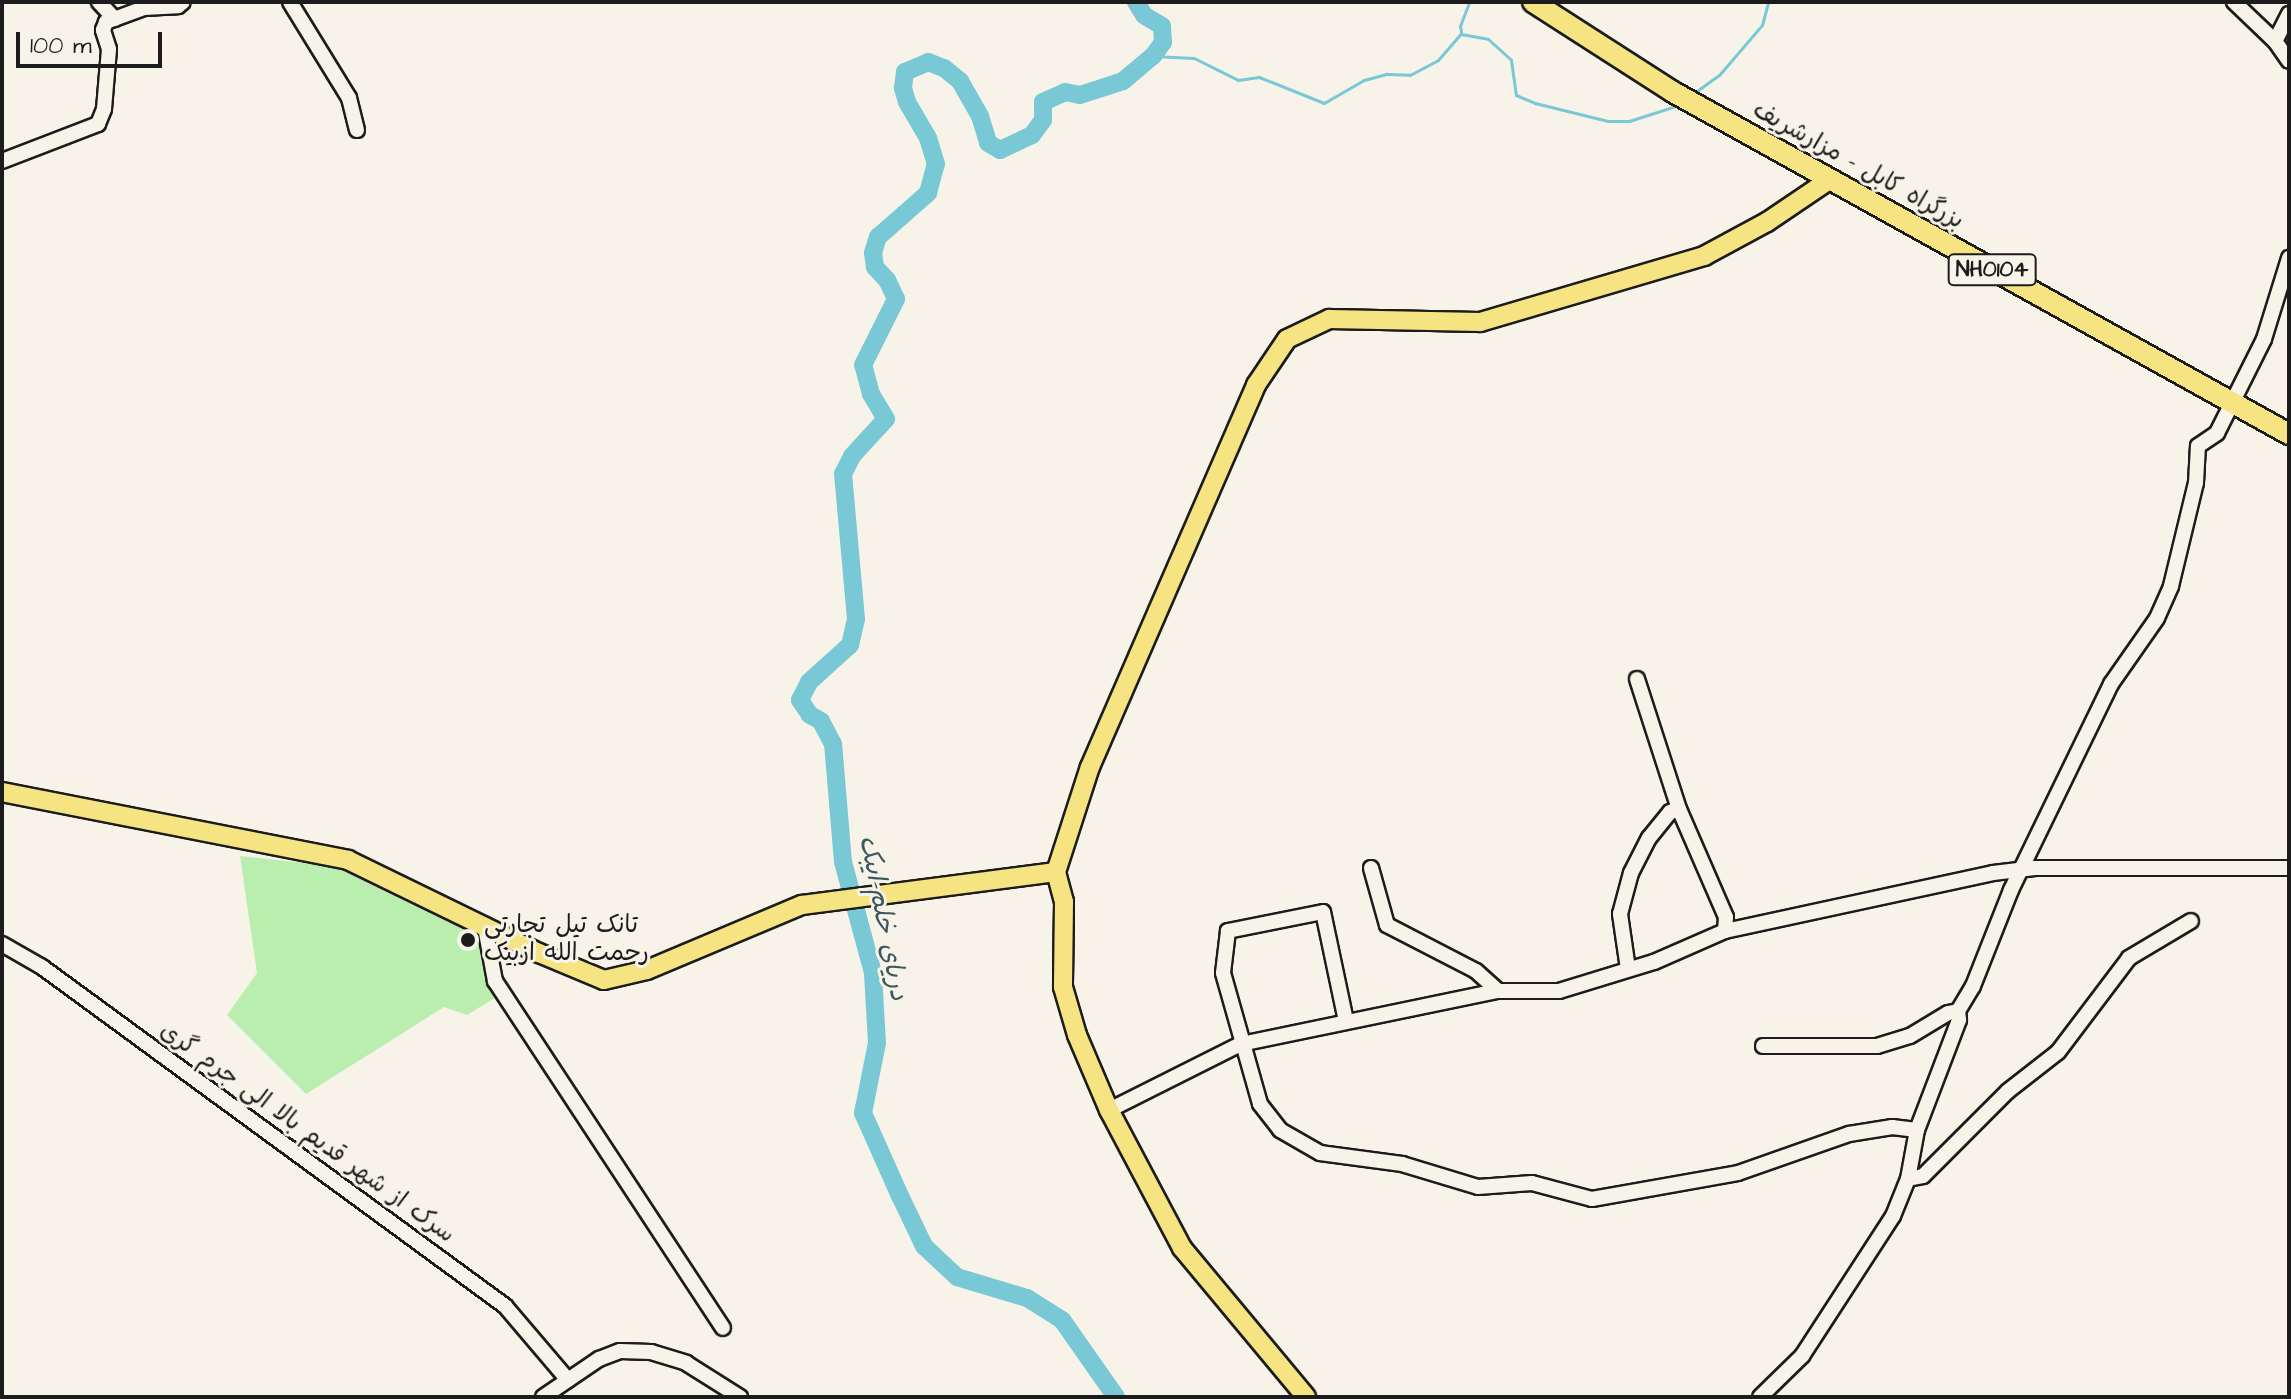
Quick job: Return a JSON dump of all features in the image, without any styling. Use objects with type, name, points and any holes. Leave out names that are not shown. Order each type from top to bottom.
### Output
[{"type":"highway","name":"بزرگراه کابل - مزارشریف","points":[[1533,2],[1695,105],[2289,434]]},
{"type":"main road","points":[[1306,1397],[1182,1248],[1147,1188],[1077,1035],[1063,987],[1064,902],[1056,872],[1096,753],[1256,385],[1287,339],[1329,319],[1480,322],[1704,256],[1767,222],[1829,180]]},
{"type":"main road","points":[[2,792],[348,860],[485,927],[604,980],[647,970],[802,905],[1056,872]]},
{"type":"street","points":[[99,2],[115,19]]},
{"type":"street","points":[[2,161],[98,124],[104,109],[109,49],[103,30],[106,22],[144,8],[178,6],[183,2]]},
{"type":"street","points":[[290,2],[349,98],[357,130]]},
{"type":"street","points":[[2234,2],[2275,41],[2289,61]]},
{"type":"street","points":[[2275,41],[2289,14]]},
{"type":"street","points":[[1760,1397],[1802,1356],[1893,1216],[1908,1179],[1917,1130],[1959,1020],[1958,1011],[1973,986],[2011,890],[2111,684],[2157,618],[2171,586],[2196,483],[2198,446],[2217,433],[2264,339],[2289,258]]},
{"type":"street","points":[[1637,679],[1679,809],[1726,917],[1725,931]]},
{"type":"street","points":[[1628,969],[1620,914],[1631,873],[1649,838],[1670,812],[1679,809]]},
{"type":"street","points":[[1371,868],[1387,925],[1476,971],[1498,991]]},
{"type":"street","points":[[1109,1110],[1241,1044],[1498,991],[1559,991],[1654,962],[1725,931],[1993,873],[2022,872],[2035,868],[2289,868]]},
{"type":"street","points":[[1346,1021],[1323,912],[1228,931],[1223,973],[1260,1104],[1280,1130],[1320,1153],[1402,1164],[1478,1187],[1532,1183],[1592,1199],[1738,1173],[1849,1134],[1892,1127],[1917,1130]]},
{"type":"street","points":[[1908,1179],[1923,1176],[2008,1091],[2058,1052],[2129,958],[2191,921]]},
{"type":"street","points":[[485,927],[495,981],[723,1328]]},
{"type":"street","name":"سرک از شهر قدیم بالا الی جرم گری","points":[[2,944],[42,967],[505,1306],[568,1380]]},
{"type":"street","points":[[1763,1046],[1877,1046],[1910,1036],[1948,1013],[1958,1011]]},
{"type":"street","points":[[543,1397],[599,1359],[620,1351],[651,1352],[686,1363],[740,1397]]},
{"type":"green space","points":[[240,856],[333,866],[489,942],[498,996],[467,1015],[444,1007],[306,1094],[227,1015],[257,973]]},
{"type":"waterway","name":"دریای خلم-ایبک","points":[[1116,1397],[1062,1320],[1027,1298],[957,1277],[924,1246],[900,1196],[863,1113],[877,1043],[873,973],[843,862],[833,744],[821,721],[810,715],[800,700],[809,682],[850,645],[856,619],[843,474],[852,456],[886,419],[871,394],[863,365],[896,299],[887,280],[875,267],[873,253],[878,237],[928,193],[936,164],[928,138],[907,102],[903,88],[905,72],[928,62],[944,68],[960,81],[980,116],[988,143],[1000,150],[1032,135],[1043,120],[1043,102],[1065,92],[1080,95],[1123,81],[1153,56],[1163,42],[1162,26],[1144,15],[1136,2]]},
{"type":"waterway","points":[[1285,2],[1298,2]]},
{"type":"waterway","points":[[1461,32],[1460,26],[1469,2]]},
{"type":"waterway","points":[[1694,93],[1720,74],[1762,25],[1768,2]]},
{"type":"waterway","points":[[1153,56],[1194,58],[1238,80],[1259,77],[1324,103],[1364,80],[1387,74],[1410,75],[1438,60],[1461,34],[1488,39],[1511,60],[1516,95],[1535,103],[1608,121],[1629,121],[1679,105]]},
{"type":"place","name":"تانک تیل تجارتی رحمت الله ازبیک","points":[[468,940]]}]
